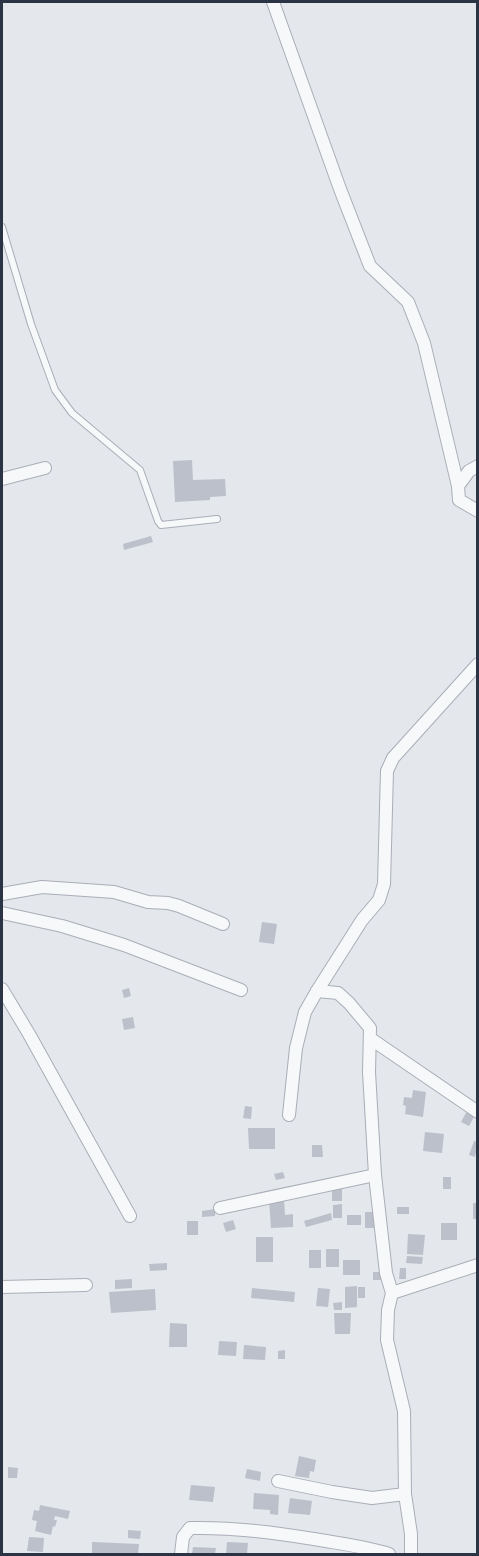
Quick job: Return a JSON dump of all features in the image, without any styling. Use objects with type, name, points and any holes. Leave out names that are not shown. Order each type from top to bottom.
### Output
[{"type":"street","points":[[273,2],[370,266],[408,302],[420,332],[458,486],[459,500],[477,511]]},
{"type":"street","points":[[458,486],[477,466]]},
{"type":"street","points":[[2,479],[45,468]]},
{"type":"street","points":[[289,1115],[296,1048],[305,1012],[363,920],[379,900],[384,884],[387,771],[393,758],[477,664]]},
{"type":"street","points":[[2,894],[42,887],[114,892],[148,902],[168,903],[223,924]]},
{"type":"street","points":[[2,913],[62,926],[124,945],[241,990]]},
{"type":"street","points":[[2,989],[130,1216]]},
{"type":"street","points":[[317,991],[338,993],[370,1028],[369,1072],[375,1175],[386,1273],[392,1293],[388,1310],[387,1340],[404,1411],[405,1494],[411,1534],[411,1554]]},
{"type":"street","points":[[371,1039],[477,1112]]},
{"type":"street","points":[[220,1208],[375,1175]]},
{"type":"street","points":[[392,1293],[477,1265]]},
{"type":"street","points":[[2,1287],[86,1285]]},
{"type":"street","points":[[278,1481],[372,1498],[405,1494]]},
{"type":"street","points":[[181,1554],[183,1537],[190,1528],[222,1527],[315,1539],[389,1554]]},
{"type":"lane","points":[[2,227],[31,324],[55,390],[72,412],[140,470],[161,525],[217,519]]},
{"type":"building","points":[[192,460],[193,480],[225,479],[226,496],[210,497],[210,500],[175,502],[173,461]]},
{"type":"building","points":[[151,536],[153,542],[124,550],[123,544]]},
{"type":"building","points":[[262,922],[277,924],[274,944],[259,942]]},
{"type":"building","points":[[129,988],[131,996],[124,998],[122,990]]},
{"type":"building","points":[[133,1017],[135,1028],[124,1030],[122,1019]]},
{"type":"building","points":[[413,1090],[426,1092],[423,1117],[405,1114],[404,1097],[412,1098]]},
{"type":"building","points":[[245,1106],[252,1107],[251,1119],[243,1118]]},
{"type":"building","points":[[468,1109],[476,1113],[469,1126],[461,1122]]},
{"type":"building","points":[[248,1128],[275,1128],[275,1149],[249,1149]]},
{"type":"building","points":[[425,1132],[444,1134],[442,1153],[423,1151]]},
{"type":"building","points":[[474,1141],[478,1142],[475,1157],[469,1155]]},
{"type":"building","points":[[312,1145],[322,1145],[323,1157],[312,1157]]},
{"type":"building","points":[[283,1172],[285,1178],[276,1180],[274,1174]]},
{"type":"building","points":[[443,1177],[451,1177],[451,1189],[443,1189]]},
{"type":"building","points":[[342,1188],[342,1201],[332,1201],[332,1189]]},
{"type":"building","points":[[284,1199],[285,1215],[293,1214],[293,1227],[271,1228],[269,1200]]},
{"type":"building","points":[[473,1203],[478,1203],[478,1219],[473,1219]]},
{"type":"building","points":[[342,1204],[342,1218],[333,1218],[333,1205]]},
{"type":"building","points":[[397,1207],[409,1207],[409,1214],[397,1214]]},
{"type":"building","points":[[215,1209],[215,1216],[202,1217],[202,1211]]},
{"type":"building","points":[[365,1212],[378,1212],[378,1228],[365,1228]]},
{"type":"building","points":[[331,1213],[332,1220],[306,1227],[304,1221]]},
{"type":"building","points":[[347,1215],[361,1215],[361,1225],[347,1225]]},
{"type":"building","points":[[233,1220],[236,1229],[226,1232],[223,1223]]},
{"type":"building","points":[[187,1221],[198,1221],[198,1235],[187,1235]]},
{"type":"building","points":[[441,1223],[457,1223],[457,1240],[441,1240]]},
{"type":"building","points":[[408,1234],[425,1235],[423,1255],[407,1254]]},
{"type":"building","points":[[256,1237],[273,1237],[273,1262],[256,1262]]},
{"type":"building","points":[[326,1249],[339,1249],[339,1267],[326,1267]]},
{"type":"building","points":[[309,1250],[321,1250],[321,1268],[309,1268]]},
{"type":"building","points":[[407,1256],[423,1257],[422,1264],[406,1263]]},
{"type":"building","points":[[343,1260],[360,1260],[360,1275],[343,1275]]},
{"type":"building","points":[[167,1263],[167,1270],[150,1271],[149,1264]]},
{"type":"building","points":[[400,1268],[406,1268],[406,1279],[399,1279]]},
{"type":"building","points":[[373,1272],[387,1272],[387,1280],[373,1280]]},
{"type":"building","points":[[132,1279],[132,1288],[115,1289],[115,1280]]},
{"type":"building","points":[[357,1286],[357,1307],[345,1308],[345,1287]]},
{"type":"building","points":[[358,1287],[365,1287],[365,1298],[358,1298]]},
{"type":"building","points":[[252,1288],[295,1292],[294,1302],[251,1298]]},
{"type":"building","points":[[318,1288],[330,1289],[328,1307],[316,1306]]},
{"type":"building","points":[[155,1289],[156,1310],[111,1313],[109,1292]]},
{"type":"building","points":[[342,1302],[342,1310],[334,1310],[333,1303]]},
{"type":"building","points":[[334,1313],[351,1313],[350,1334],[335,1334]]},
{"type":"building","points":[[170,1323],[187,1324],[187,1347],[169,1347]]},
{"type":"building","points":[[219,1341],[237,1342],[236,1356],[218,1355]]},
{"type":"building","points":[[244,1345],[266,1347],[265,1360],[243,1359]]},
{"type":"building","points":[[285,1350],[285,1359],[278,1359],[278,1351]]},
{"type":"building","points":[[299,1456],[316,1460],[314,1472],[310,1471],[309,1478],[295,1476]]},
{"type":"building","points":[[8,1467],[18,1468],[17,1478],[8,1478]]},
{"type":"building","points":[[247,1469],[261,1472],[260,1481],[245,1478]]},
{"type":"building","points":[[191,1485],[215,1487],[213,1502],[189,1500]]},
{"type":"building","points":[[254,1493],[279,1495],[278,1515],[270,1514],[270,1510],[253,1509]]},
{"type":"building","points":[[290,1498],[312,1501],[310,1515],[288,1513]]},
{"type":"building","points":[[40,1505],[70,1511],[68,1519],[55,1516],[54,1520],[57,1520],[51,1535],[35,1531],[37,1521],[32,1520],[34,1510],[39,1511]]},
{"type":"building","points":[[128,1530],[141,1531],[140,1539],[128,1538]]},
{"type":"building","points":[[29,1537],[44,1538],[43,1552],[27,1551]]},
{"type":"building","points":[[92,1542],[139,1544],[138,1554],[92,1554]]},
{"type":"building","points":[[227,1542],[248,1543],[247,1554],[226,1554]]},
{"type":"building","points":[[193,1547],[216,1548],[215,1554],[192,1554]]}]
